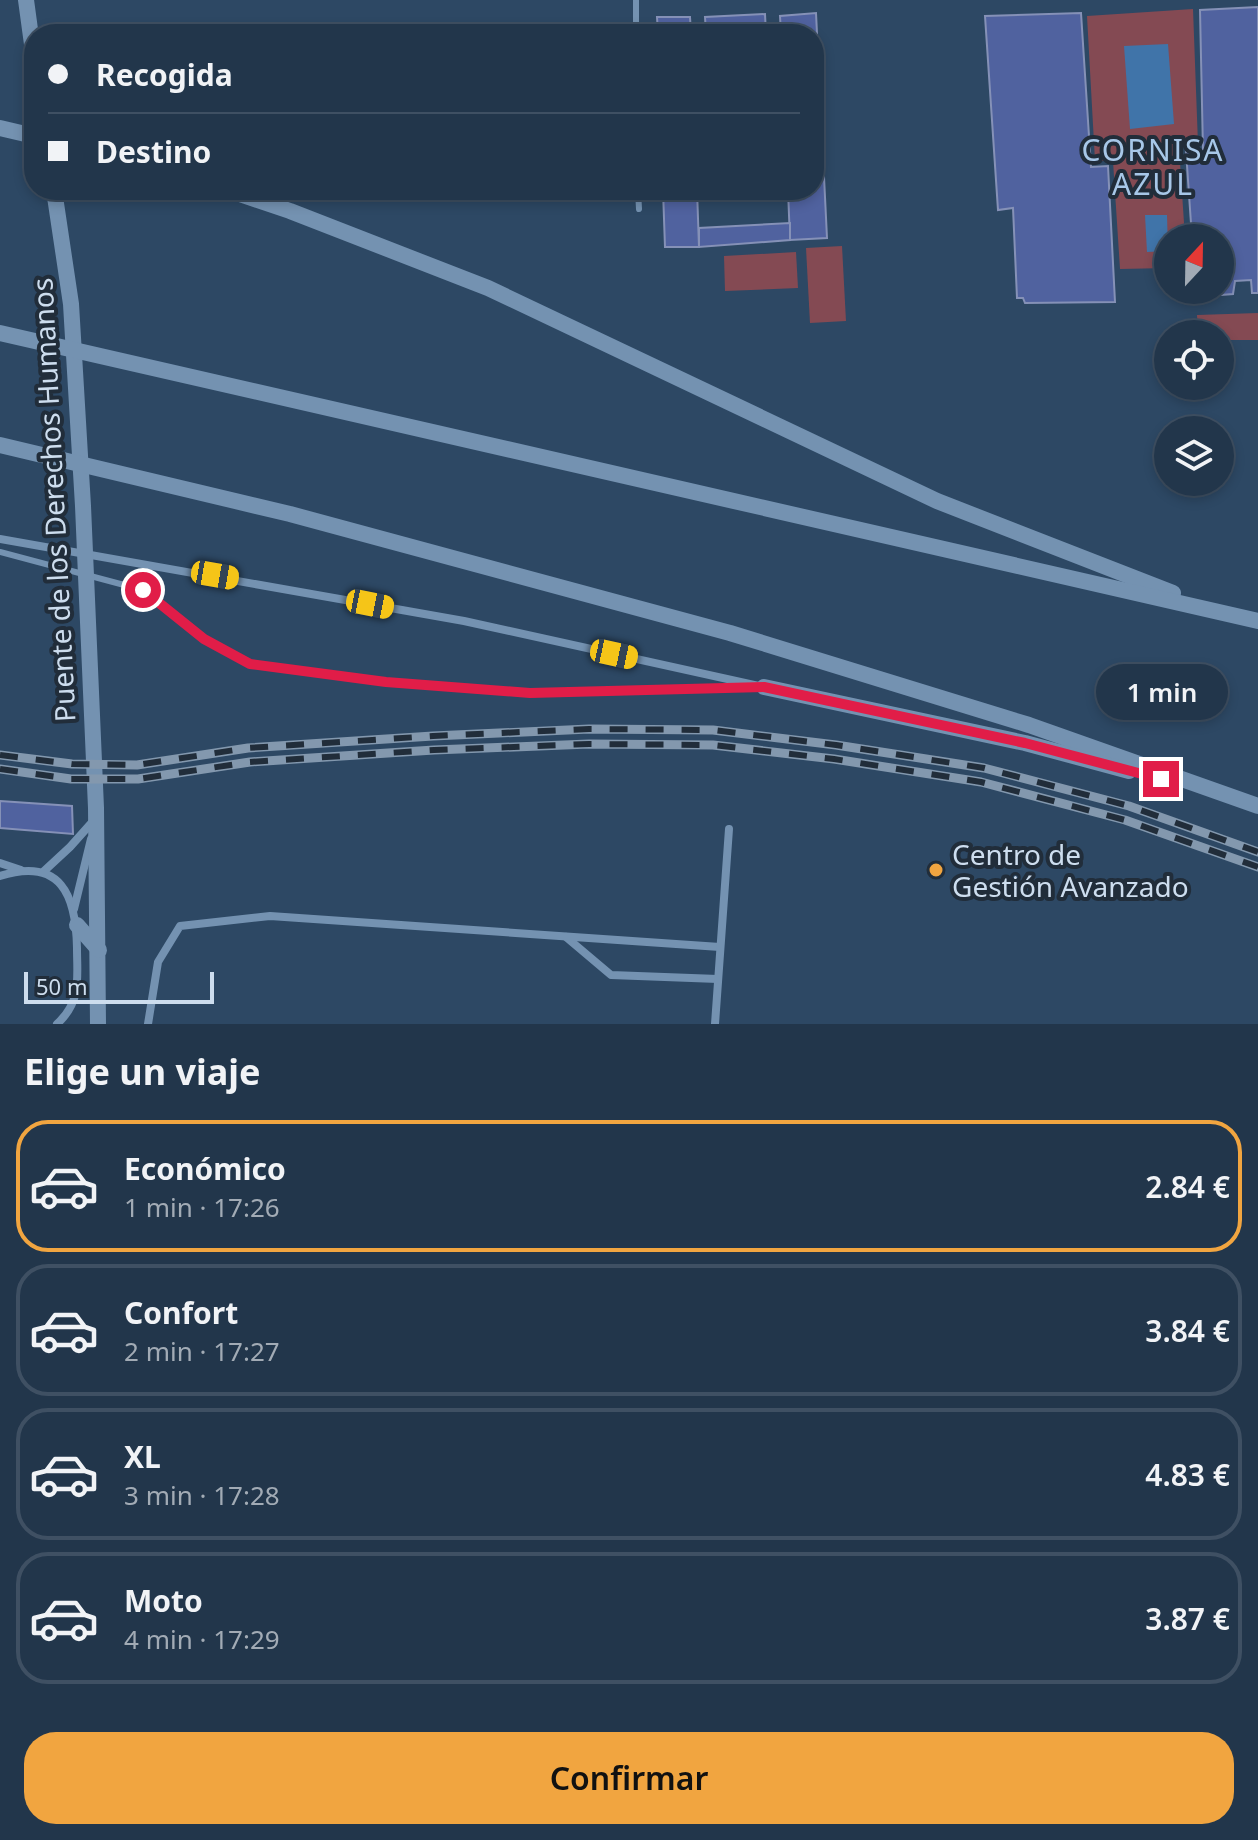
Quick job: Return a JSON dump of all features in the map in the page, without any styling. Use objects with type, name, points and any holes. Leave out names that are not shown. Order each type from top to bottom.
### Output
[{"type":"main road","points":[[26,0],[29,24]]},
{"type":"main road","points":[[0,128],[24,134]]},
{"type":"main road","name":"Puente de los Derechos Humanos","points":[[55,200],[71,304],[83,506],[96,813],[98,1024]]},
{"type":"main road","points":[[258,200],[488,288],[937,501],[1231,615]]},
{"type":"main road","points":[[0,333],[1258,621]]},
{"type":"main road","points":[[0,445],[290,514],[730,633],[1029,725],[1251,804]]},
{"type":"main road","points":[[764,687],[1025,743],[1251,804]]},
{"type":"main road","points":[[75,917],[99,950]]},
{"type":"street","points":[[0,539],[464,621],[764,687]]},
{"type":"street","points":[[43,872],[70,847],[96,813]]},
{"type":"street","points":[[57,1024],[77,997],[75,917],[96,813]]},
{"type":"street","points":[[715,1024],[729,829]]},
{"type":"street","points":[[0,863],[22,871]]},
{"type":"street","points":[[0,876],[22,871],[43,872],[63,885],[75,917]]},
{"type":"street","points":[[148,1024],[158,962],[180,926],[270,916],[720,947]]},
{"type":"street","points":[[566,936],[611,975],[718,979]]},
{"type":"lane","points":[[636,0],[636,24]]},
{"type":"lane","points":[[639,200],[639,209]]},
{"type":"lane","points":[[0,552],[143,590],[204,639],[250,664],[386,682],[530,693],[764,687]]},
{"type":"shaded area","points":[[1193,9],[1198,144],[1179,147],[1184,224],[1154,224],[1154,268],[1120,269],[1113,161],[1095,161],[1087,16]]},
{"type":"shaded area","points":[[842,246],[846,321],[810,323],[806,248]]},
{"type":"shaded area","points":[[796,252],[798,288],[725,291],[724,256]]},
{"type":"shaded area","points":[[1258,313],[1258,340],[1234,340],[1234,320],[1197,320],[1197,315]]},
{"type":"water","points":[[1168,44],[1174,124],[1130,129],[1124,46]]},
{"type":"water","points":[[1145,215],[1167,215],[1167,224],[1154,224],[1154,252],[1147,252]]},
{"type":"building","points":[[1258,7],[1258,293],[1252,293],[1251,280],[1235,281],[1234,288],[1234,224],[1191,224],[1186,151],[1203,151],[1200,10]]},
{"type":"building","points":[[816,13],[817,24],[780,24],[780,16]]},
{"type":"building","points":[[1081,13],[1091,167],[1108,166],[1115,302],[1025,303],[1023,298],[1017,298],[1013,208],[998,210],[985,16]]},
{"type":"building","points":[[765,14],[766,24],[705,24],[705,17]]},
{"type":"building","points":[[657,17],[690,17],[690,24],[657,24]]},
{"type":"building","points":[[824,177],[827,238],[790,240],[788,200],[824,200]]},
{"type":"building","points":[[663,200],[697,200],[699,247],[665,247]]},
{"type":"building","points":[[790,223],[790,240],[699,247],[699,228]]},
{"type":"building","points":[[0,801],[72,806],[73,834],[0,828]]},
{"type":"railway","points":[[0,755],[72,764],[137,765],[248,748],[433,736],[589,729],[713,730],[984,768],[1129,806],[1258,852]]},
{"type":"railway","points":[[0,769],[71,779],[138,779],[250,762],[434,750],[589,744],[713,745],[834,759],[981,782],[1125,820],[1258,867]]},
{"type":"place","name":"Centro de Gestión Avanzado","points":[[936,870]]},
{"type":"district","name":"CORNISA AZUL","points":[[1153,166]]},
{"type":"route","points":[[143,590],[204,639],[250,664],[386,682],[530,693],[764,687],[1025,743],[1161,779]]}]
